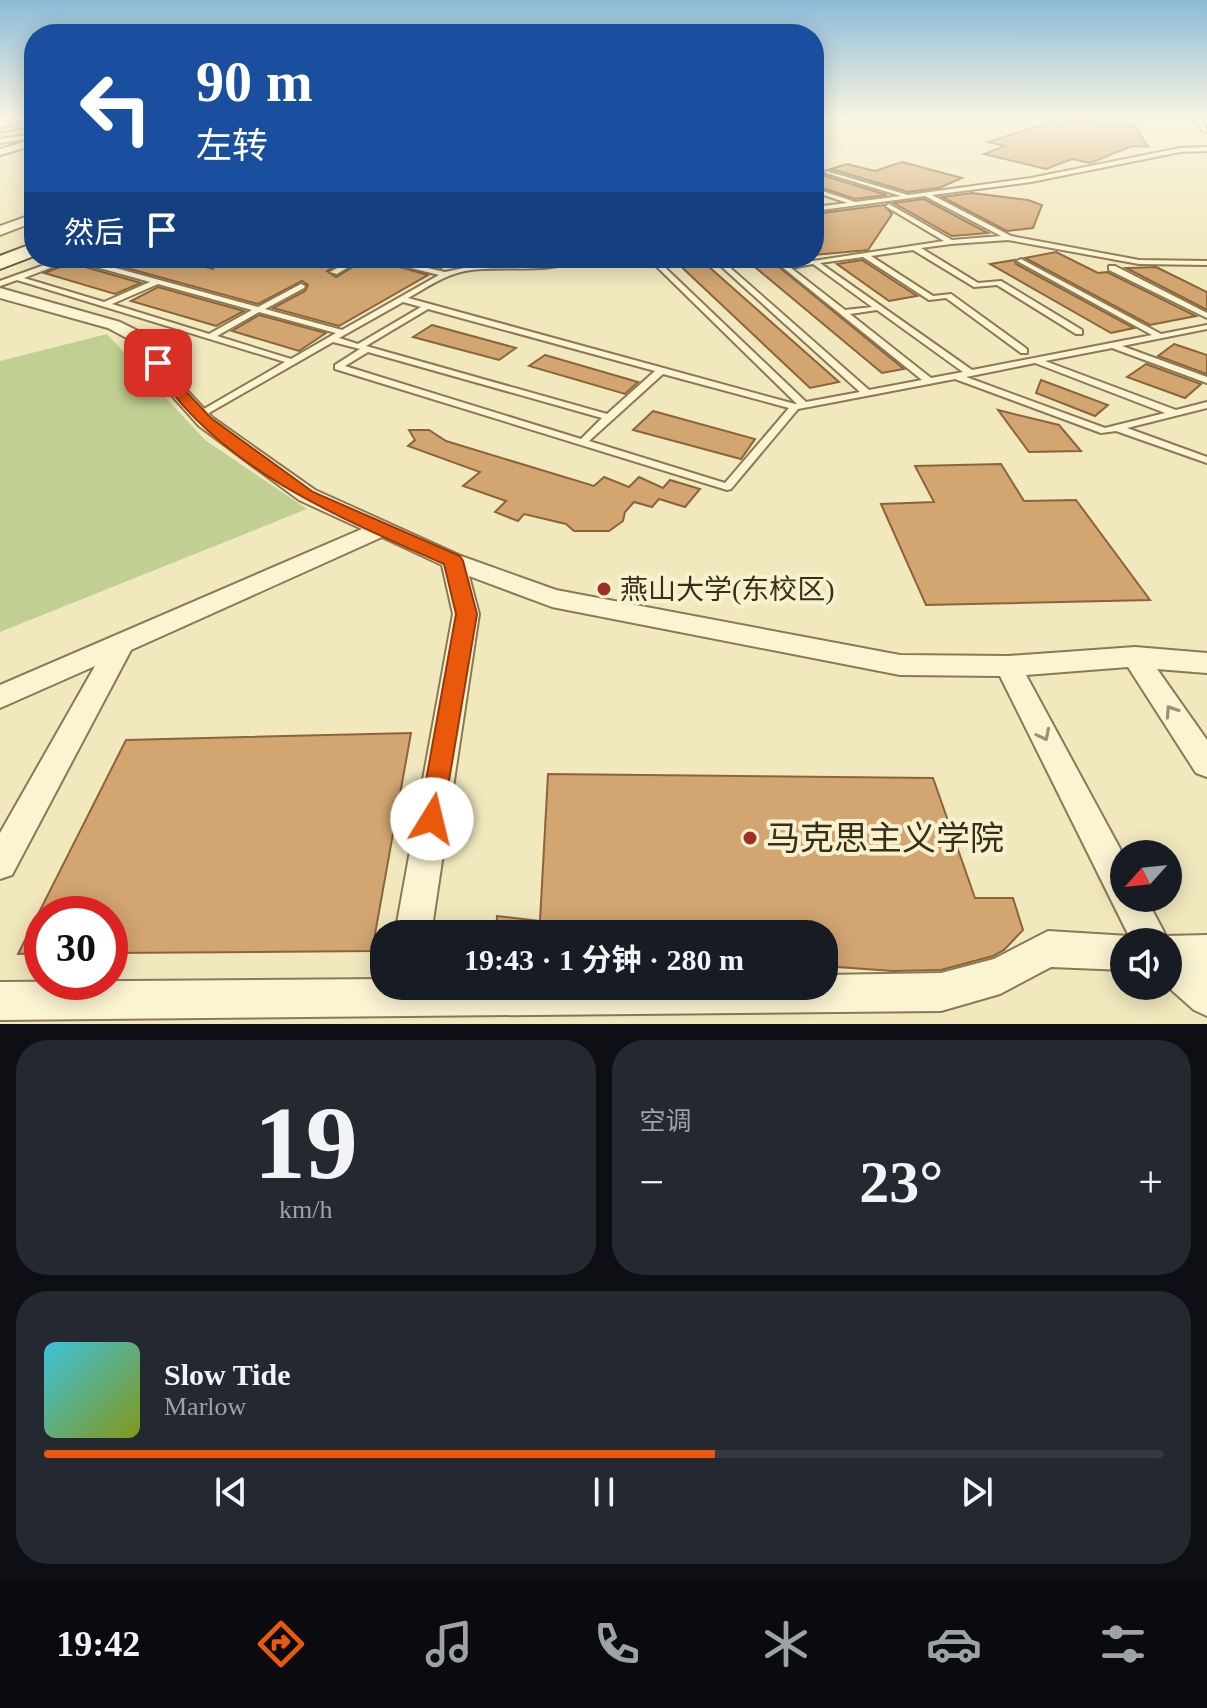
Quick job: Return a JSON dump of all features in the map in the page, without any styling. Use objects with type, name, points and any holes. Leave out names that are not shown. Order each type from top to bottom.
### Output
[{"type":"main road","points":[[0,254],[24,245]]},
{"type":"main road","points":[[0,263],[24,253]]},
{"type":"street","points":[[0,231],[24,222]]},
{"type":"street","points":[[0,293],[114,325],[144,341],[172,385],[200,415],[307,495],[453,561],[552,598],[666,623],[900,665],[1008,666],[1135,657],[1207,663]]},
{"type":"street","points":[[0,697],[381,529]]},
{"type":"street","points":[[415,920],[466,614],[453,561]]},
{"type":"street","points":[[0,864],[121,644]]},
{"type":"street","points":[[1135,657],[1207,764]]},
{"type":"street","points":[[1008,666],[1110,863]]},
{"type":"street","points":[[838,992],[941,992],[1000,976],[1048,949],[1110,951]]},
{"type":"street","points":[[1182,953],[1207,953]]},
{"type":"street","points":[[1182,975],[1207,997]]},
{"type":"street","points":[[0,1001],[370,993]]},
{"type":"lane","points":[[824,208],[1031,180],[1097,167]]},
{"type":"lane","points":[[828,172],[910,196]]},
{"type":"lane","points":[[824,193],[856,203]]},
{"type":"lane","points":[[926,194],[1009,238]]},
{"type":"lane","points":[[889,206],[951,242]]},
{"type":"lane","points":[[824,261],[951,242],[1009,238],[1139,262],[1207,263]]},
{"type":"lane","points":[[914,247],[977,285],[998,283],[1079,332]]},
{"type":"lane","points":[[865,255],[932,298],[948,296],[1024,351]]},
{"type":"lane","points":[[1021,261],[1160,337]]},
{"type":"lane","points":[[0,284],[47,268]]},
{"type":"lane","points":[[107,268],[344,333]]},
{"type":"lane","points":[[334,272],[341,268]]},
{"type":"lane","points":[[418,268],[445,274]]},
{"type":"lane","points":[[200,415],[460,268]]},
{"type":"lane","points":[[661,268],[800,406]]},
{"type":"lane","points":[[726,268],[867,393]]},
{"type":"lane","points":[[787,268],[929,381]]},
{"type":"lane","points":[[822,268],[970,373]]},
{"type":"lane","points":[[1112,268],[1207,316]]},
{"type":"lane","points":[[20,279],[293,362]]},
{"type":"lane","points":[[104,305],[157,282]]},
{"type":"lane","points":[[209,337],[301,286]]},
{"type":"lane","points":[[402,299],[800,406],[1207,327]]},
{"type":"lane","points":[[427,306],[338,367],[727,487],[800,406]]},
{"type":"lane","points":[[843,313],[878,308]]},
{"type":"lane","points":[[332,339],[609,417]]},
{"type":"lane","points":[[1113,345],[1207,380]]},
{"type":"lane","points":[[1035,361],[1175,413]]},
{"type":"lane","points":[[583,442],[662,370]]},
{"type":"lane","points":[[955,376],[1104,431],[1207,405]]},
{"type":"lane","points":[[1193,408],[1207,414]]},
{"type":"lane","points":[[1117,428],[1207,460]]},
{"type":"green space","points":[[107,334],[205,440],[307,509],[0,632],[0,361]]},
{"type":"building","points":[[858,167],[875,171],[888,167],[920,167],[962,178],[939,188],[908,192],[831,169]]},
{"type":"building","points":[[824,174],[887,195],[855,199],[824,188]]},
{"type":"building","points":[[972,193],[1028,200],[1042,205],[1033,228],[1007,231],[942,197]]},
{"type":"building","points":[[924,199],[988,233],[952,236],[894,203]]},
{"type":"building","points":[[884,205],[892,214],[868,250],[824,254],[824,213]]},
{"type":"building","points":[[1056,252],[1098,273],[1107,272],[1196,316],[1150,325],[1025,258]]},
{"type":"building","points":[[862,260],[917,296],[889,301],[837,264]]},
{"type":"building","points":[[1015,260],[1016,264],[1134,328],[1111,333],[990,264]]},
{"type":"building","points":[[1156,267],[1207,292],[1207,310],[1126,268]]},
{"type":"building","points":[[58,268],[88,268],[141,283],[115,294],[44,273]]},
{"type":"building","points":[[127,268],[332,268],[327,271],[336,277],[351,268],[403,268],[428,275],[339,326],[273,308],[305,291],[308,285],[302,281],[258,304]]},
{"type":"building","points":[[683,268],[710,268],[839,382],[810,388]]},
{"type":"building","points":[[756,268],[780,268],[904,369],[882,373]]},
{"type":"building","points":[[158,287],[244,311],[216,326],[131,301]]},
{"type":"building","points":[[259,315],[326,333],[299,351],[232,331]]},
{"type":"building","points":[[432,325],[516,348],[499,360],[413,337]]},
{"type":"building","points":[[1174,344],[1207,355],[1207,374],[1158,356]]},
{"type":"building","points":[[545,355],[638,382],[625,394],[529,366]]},
{"type":"building","points":[[1146,364],[1201,384],[1185,398],[1127,377]]},
{"type":"building","points":[[1041,380],[1108,405],[1095,416],[1036,393]]},
{"type":"building","points":[[998,410],[1059,425],[1081,451],[1029,452]]},
{"type":"building","points":[[653,411],[755,439],[741,459],[633,430]]},
{"type":"building","points":[[409,430],[429,430],[446,441],[594,486],[604,477],[629,487],[639,477],[663,488],[670,480],[700,489],[685,507],[659,499],[652,507],[634,502],[625,512],[623,521],[609,531],[574,531],[566,524],[524,514],[518,521],[495,512],[506,501],[463,486],[480,472],[408,446],[415,440]]},
{"type":"building","points":[[1001,464],[1024,501],[1076,500],[1150,600],[926,605],[881,504],[934,502],[915,466]]},
{"type":"building","points":[[411,733],[378,920],[370,920],[370,951],[128,953],[128,896],[47,896],[126,740]]},
{"type":"building","name":"马克思主义学院","points":[[548,774],[933,778],[975,898],[1013,898],[1023,930],[1004,950],[993,956],[941,970],[893,971],[838,967],[838,920],[540,920]]},
{"type":"building","name":"马克思主义学院","points":[[497,916],[531,920],[497,920]]},
{"type":"place","name":"燕山大学(东校区)","points":[[604,589]]},
{"type":"place","name":"马克思主义学院","points":[[750,838]]},
{"type":"route","points":[[158,363],[172,385],[206,422],[307,495],[453,561],[466,614],[432,819]]}]
